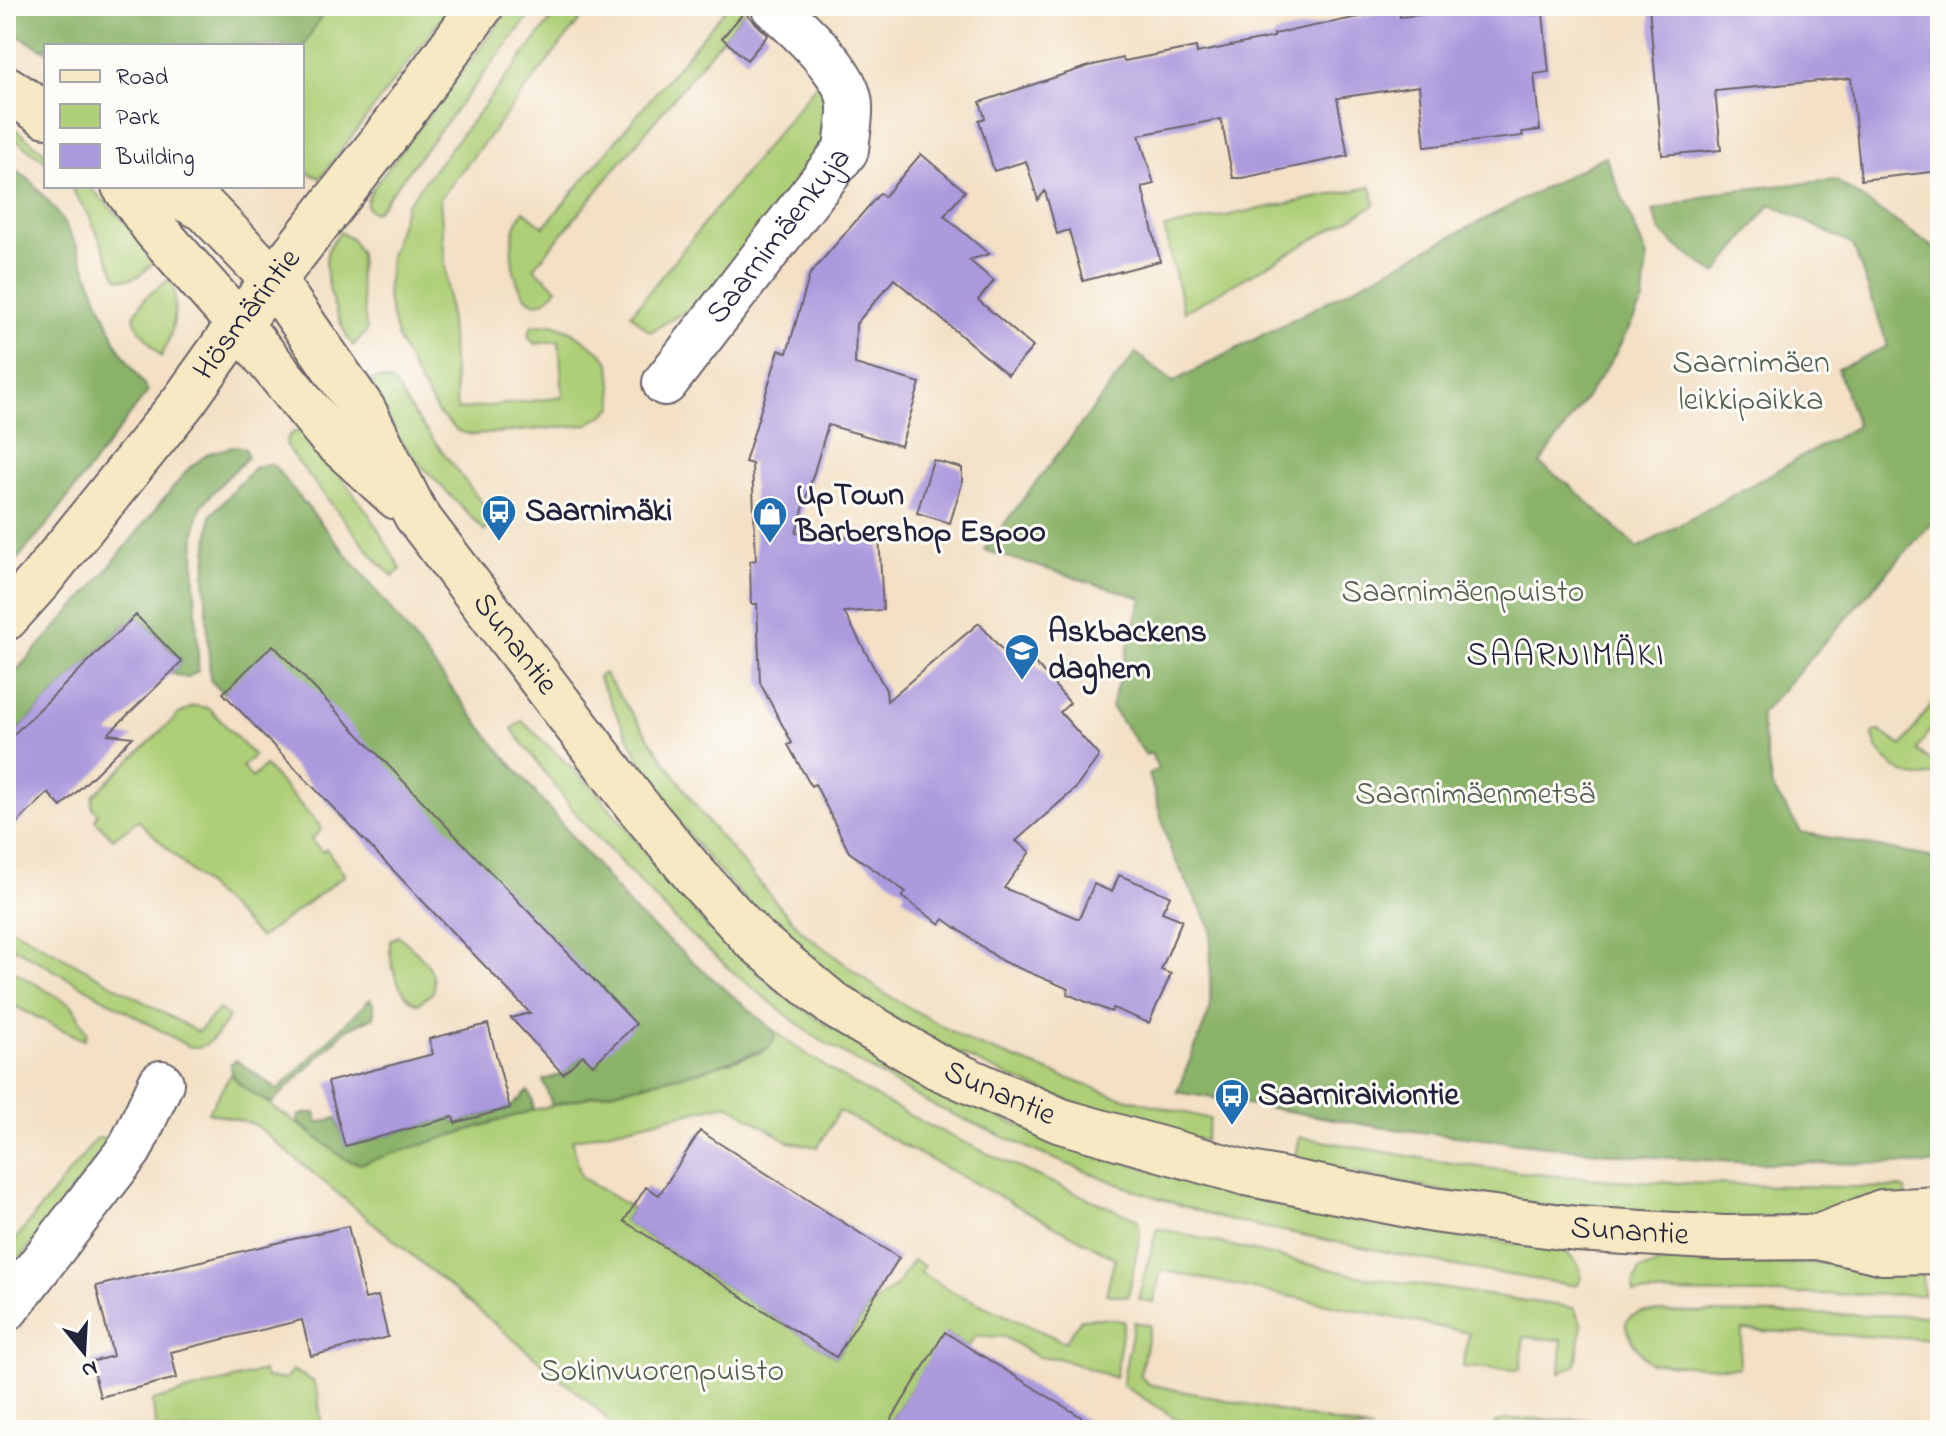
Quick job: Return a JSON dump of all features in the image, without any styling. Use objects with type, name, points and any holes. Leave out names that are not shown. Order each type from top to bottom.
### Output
[{"type":"street","name":"Hösmärintie","points":[[6,618],[172,416],[481,6]]},
{"type":"street","name":"Saarnimäenkuja","points":[[665,383],[846,150],[850,102],[837,74],[806,35],[773,6]]},
{"type":"street","points":[[6,88],[44,114]]},
{"type":"street","name":"Sunantie","points":[[125,188],[155,229],[239,324],[329,435],[416,515],[636,804],[753,938],[835,1006],[938,1067],[1061,1121],[1246,1173],[1433,1210],[1577,1229],[1724,1238],[1818,1237],[1884,1252],[1940,1251]]},
{"type":"street","name":"Sunantie","points":[[163,188],[205,209],[273,280],[364,411],[416,515]]},
{"type":"street","points":[[6,1309],[130,1149],[161,1083]]},
{"type":"street","name":"Sunantie","points":[[1818,1237],[1882,1212],[1940,1209]]},
{"type":"green space","points":[[6,6],[451,6],[320,178],[304,171],[304,44],[44,44],[44,50],[6,29]]},
{"type":"green space","points":[[6,6],[327,6],[304,46],[44,44],[44,50],[6,29]]},
{"type":"green space","points":[[512,6],[537,6],[377,211],[369,210],[368,198],[373,188]]},
{"type":"green space","points":[[562,6],[591,6],[440,199],[457,410],[563,397],[559,341],[534,344],[528,335],[532,326],[553,324],[571,331],[603,354],[610,364],[614,406],[586,425],[473,435],[458,431],[438,413],[398,340],[387,297],[390,257],[406,205]]},
{"type":"green space","points":[[728,6],[736,6],[744,12],[534,268],[557,288],[545,300],[534,302],[525,295],[517,281],[513,264],[515,226],[524,211],[544,227]]},
{"type":"green space","points":[[820,80],[831,101],[831,141],[706,299],[650,332],[631,314]]},
{"type":"green space","points":[[6,122],[44,151],[44,160],[6,132]]},
{"type":"green space","name":"Saarnimäenmetsä","points":[[1605,156],[1647,257],[1643,301],[1613,358],[1540,464],[1569,485],[1638,548],[1857,426],[1838,369],[1888,346],[1853,245],[1771,204],[1716,274],[1660,231],[1653,211],[1725,191],[1835,180],[1940,252],[1940,513],[1760,715],[1772,787],[1801,832],[1940,859],[1940,1164],[1751,1163],[1626,1155],[1385,1128],[1177,1092],[1210,1010],[1211,928],[1171,852],[1149,774],[1158,769],[1151,753],[1146,755],[1111,707],[1142,598],[984,550],[1136,353],[1173,382]]},
{"type":"green space","points":[[6,163],[31,181],[57,212],[76,244],[117,345],[148,391],[50,521],[6,572],[6,344],[15,331],[6,321]]},
{"type":"green space","points":[[1371,187],[1375,205],[1184,312],[1164,228]]},
{"type":"green space","points":[[71,188],[91,188],[159,256],[136,277],[117,278],[90,217]]},
{"type":"green space","points":[[340,232],[351,238],[360,253],[359,277],[367,331],[353,346],[337,314],[327,276],[328,251]]},
{"type":"green space","points":[[168,280],[174,285],[174,313],[172,331],[161,357],[137,326],[134,316],[145,298]]},
{"type":"green space","points":[[383,379],[395,384],[412,412],[482,503],[492,524],[485,531],[415,459],[397,435],[371,380]]},
{"type":"green space","points":[[294,432],[309,435],[369,514],[401,569],[393,576],[377,561],[290,452],[286,444]]},
{"type":"green space","points":[[236,446],[245,448],[248,457],[217,487],[202,506],[197,519],[194,560],[198,671],[187,678],[170,673],[182,661],[136,615],[6,742],[6,682],[93,587],[189,468],[209,453]]},
{"type":"green space","points":[[274,466],[375,589],[494,743],[636,913],[773,1030],[775,1037],[768,1048],[700,1071],[552,1105],[543,1080],[563,1074],[583,1055],[635,1024],[501,884],[223,693],[210,680],[205,577],[211,515],[255,467]]},
{"type":"green space","points":[[604,673],[706,820],[803,932],[882,992],[972,1043],[1113,1095],[1210,1119],[1205,1141],[1105,1114],[983,1065],[926,1036],[822,968],[774,928],[728,882],[685,830],[660,794],[628,736],[598,677]]},
{"type":"green space","points":[[1940,692],[1940,716],[1917,750],[1934,763],[1938,769],[1936,774],[1915,777],[1906,774],[1881,754],[1873,735],[1880,731],[1902,746]]},
{"type":"green space","points":[[194,706],[209,708],[254,756],[242,767],[252,778],[265,766],[320,826],[321,830],[311,840],[322,852],[326,849],[345,875],[260,938],[138,820],[113,839],[95,820],[98,813],[92,807],[93,796],[179,714]]},
{"type":"green space","points":[[522,721],[595,790],[707,927],[782,995],[885,1063],[1004,1120],[1113,1158],[1238,1196],[1338,1217],[1565,1251],[1578,1264],[1582,1278],[1577,1286],[1465,1268],[1223,1219],[1131,1189],[1039,1153],[928,1103],[812,1035],[682,927],[580,819],[512,729]]},
{"type":"green space","points":[[6,925],[198,1032],[219,1009],[229,1017],[207,1043],[188,1046],[6,943]]},
{"type":"green space","points":[[399,936],[425,960],[433,975],[433,992],[418,1004],[404,993],[393,967],[390,940]]},
{"type":"green space","points":[[6,967],[72,1005],[87,1032],[84,1040],[6,1002]]},
{"type":"green space","points":[[370,999],[374,1005],[374,1017],[347,1029],[271,1104],[244,1088],[234,1077],[230,1064],[236,1060],[278,1090]]},
{"type":"green space","name":"Sokinvuorenpuisto","points":[[773,1030],[815,1060],[903,1112],[996,1158],[1138,1220],[1140,1234],[1128,1297],[1106,1294],[1115,1258],[839,1111],[818,1147],[789,1142],[727,1104],[572,1140],[581,1177],[632,1208],[624,1221],[836,1357],[869,1306],[896,1286],[913,1260],[924,1266],[920,1272],[953,1292],[1065,1342],[1081,1319],[1124,1321],[1115,1378],[1058,1358],[1037,1357],[1005,1337],[976,1336],[968,1347],[946,1333],[891,1420],[906,1430],[614,1430],[601,1412],[254,1124],[208,1112],[231,1074],[239,1083],[352,1162],[533,1110],[700,1071],[762,1052],[775,1037]]},
{"type":"green space","points":[[528,1091],[533,1110],[360,1164],[344,1159],[298,1122],[298,1116],[306,1113],[315,1113],[318,1123],[337,1118],[345,1146],[453,1117],[455,1123],[510,1108]]},
{"type":"green space","points":[[102,1137],[106,1146],[6,1277],[6,1251],[96,1139]]},
{"type":"green space","points":[[1300,1137],[1461,1165],[1559,1176],[1686,1183],[1900,1188],[1905,1190],[1908,1204],[1734,1221],[1602,1213],[1465,1196],[1295,1160]]},
{"type":"green space","points":[[1157,1228],[1359,1276],[1574,1308],[1582,1325],[1576,1365],[1560,1373],[1562,1340],[1524,1337],[1520,1370],[1462,1367],[1469,1333],[1161,1270],[1154,1303],[1138,1299]]},
{"type":"green space","points":[[1671,1260],[1764,1264],[1921,1261],[1923,1295],[1634,1293],[1633,1284],[1640,1270]]},
{"type":"green space","points":[[1643,1312],[1940,1316],[1940,1340],[1742,1330],[1739,1368],[1650,1363],[1629,1334],[1626,1322],[1631,1316]]},
{"type":"green space","points":[[1134,1322],[1150,1325],[1140,1375],[1148,1384],[1372,1430],[1195,1430],[1122,1385]]},
{"type":"green space","points":[[292,1370],[313,1381],[318,1394],[322,1430],[157,1430],[152,1401],[263,1371],[266,1378],[285,1379]]},
{"type":"green space","points":[[1507,1419],[1647,1420],[1647,1430],[1489,1430]]},
{"type":"building","points":[[1480,6],[1534,6],[1534,15],[1543,14],[1549,72],[1534,74],[1540,130],[1522,132],[1523,136],[1425,147],[1419,86],[1337,98],[1348,156],[1242,178],[1233,178],[1221,119],[1139,135],[1154,184],[1142,187],[1160,261],[1083,281],[1069,230],[1057,234],[1045,191],[1038,200],[1026,161],[994,171],[979,120],[985,118],[980,102],[1123,58],[1124,61],[1196,47],[1197,53],[1374,14],[1399,11],[1400,17],[1480,9]]},
{"type":"building","points":[[1649,6],[1940,6],[1940,171],[1861,180],[1851,78],[1715,91],[1721,150],[1662,155]]},
{"type":"building","points":[[744,12],[768,35],[747,60],[722,38]]},
{"type":"building","points":[[921,154],[965,191],[944,216],[989,254],[969,260],[994,281],[978,300],[1033,347],[1008,375],[894,279],[856,324],[855,364],[920,383],[901,446],[828,425],[796,533],[821,532],[821,538],[879,535],[883,610],[844,612],[886,690],[887,701],[979,623],[1022,673],[1034,662],[1070,703],[1060,712],[1099,756],[1075,789],[1016,841],[1030,852],[1004,888],[1079,919],[1094,884],[1112,892],[1119,875],[1170,896],[1162,912],[1182,920],[1161,970],[1171,974],[1149,1023],[1067,994],[1069,989],[1002,961],[944,919],[940,924],[902,897],[906,892],[849,852],[815,784],[811,786],[788,745],[792,743],[760,683],[757,604],[751,604],[750,561],[756,560],[752,464],[745,462],[779,350],[787,353],[810,274],[880,193],[884,197]]},
{"type":"building","points":[[933,460],[962,468],[962,483],[950,523],[917,513]]},
{"type":"building","points":[[136,615],[182,662],[108,734],[133,737],[61,807],[48,793],[6,834],[6,742]]},
{"type":"building","points":[[273,645],[636,1024],[593,1065],[583,1055],[563,1074],[511,1018],[530,1013],[223,693]]},
{"type":"building","points":[[488,1024],[510,1108],[455,1123],[453,1117],[345,1146],[328,1082],[433,1054],[429,1039]]},
{"type":"building","points":[[700,1131],[899,1258],[836,1357],[624,1221],[646,1187],[659,1195]]},
{"type":"building","points":[[348,1226],[365,1299],[378,1296],[388,1337],[311,1356],[302,1320],[171,1352],[177,1378],[100,1397],[91,1362],[113,1356],[96,1286]]},
{"type":"building","points":[[945,1332],[968,1347],[1102,1430],[885,1430]]},
{"type":"place","name":"Saarnimäki","points":[[499,543]]},
{"type":"place","name":"UpTown Barbershop Espoo","points":[[770,545]]},
{"type":"place","name":"Askbackens daghem","points":[[1022,682]]},
{"type":"place","name":"Saarniraiviontie","points":[[1232,1127]]},
{"type":"district","name":"SAARNIMÄKI","points":[[1566,657]]},
{"type":"park label","name":"Saarnimäen leikkipaikka","points":[[1751,382]]},
{"type":"park label","name":"Saarnimäenpuisto","points":[[1463,593]]}]
